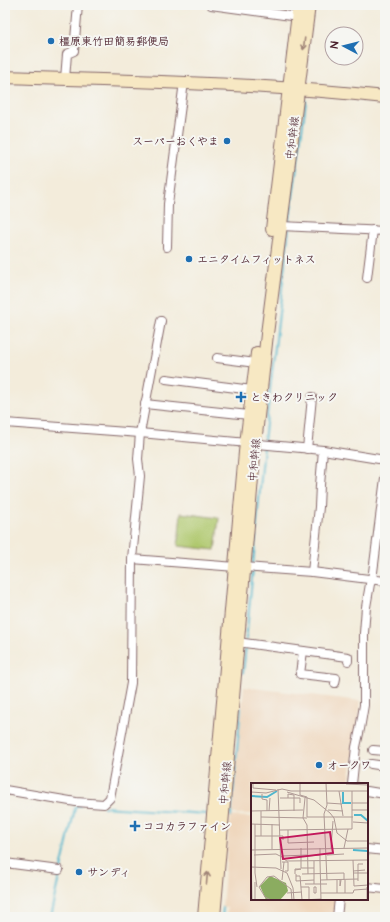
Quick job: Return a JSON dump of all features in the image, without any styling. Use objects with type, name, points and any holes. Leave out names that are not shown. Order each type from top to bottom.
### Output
[{"type":"main road","name":"中和幹線","points":[[204,917],[246,567],[267,334],[287,226],[299,5]]},
{"type":"main road","name":"中和幹線","points":[[257,445],[250,415],[252,390],[294,89],[309,5]]},
{"type":"main road","points":[[5,77],[184,82],[294,89],[385,97]]},
{"type":"main road","name":"中和幹線","points":[[214,917],[243,643],[246,567]]},
{"type":"street","points":[[65,79],[68,54],[74,50],[78,5]]},
{"type":"street","points":[[211,5],[298,17]]},
{"type":"street","points":[[167,247],[168,204],[184,82]]},
{"type":"street","points":[[287,226],[385,231]]},
{"type":"street","points":[[367,278],[373,230]]},
{"type":"street","points":[[5,790],[76,802],[104,804],[110,798],[131,683],[132,559],[140,476],[138,459],[140,433],[161,322]]},
{"type":"street","points":[[217,358],[256,363]]},
{"type":"street","points":[[166,379],[252,390]]},
{"type":"street","points":[[307,449],[312,397]]},
{"type":"street","points":[[145,404],[250,415]]},
{"type":"street","points":[[5,424],[140,433],[323,450],[385,460]]},
{"type":"street","points":[[312,572],[323,450]]},
{"type":"street","points":[[352,783],[356,747],[364,705],[364,633],[366,607],[372,580],[385,478]]},
{"type":"street","points":[[132,559],[312,572],[385,581]]},
{"type":"street","points":[[243,643],[348,657],[348,661]]},
{"type":"street","points":[[303,651],[300,674],[336,678],[335,683]]},
{"type":"street","points":[[373,750],[385,751]]},
{"type":"street","points":[[371,764],[385,766]]},
{"type":"street","points":[[368,791],[385,794]]},
{"type":"street","points":[[368,849],[385,851]]},
{"type":"street","points":[[5,863],[59,870]]},
{"type":"street","points":[[368,887],[385,889]]},
{"type":"street","points":[[337,917],[339,900]]},
{"type":"shaded area","points":[[244,687],[361,701],[349,783],[251,783],[251,814],[232,814]]},
{"type":"shaded area","points":[[230,816],[251,817],[251,900],[338,900],[336,917],[226,917],[227,908],[222,907]]},
{"type":"green space","points":[[181,513],[219,518],[215,550],[178,546]]},
{"type":"waterway","points":[[289,225],[306,101]]},
{"type":"waterway","points":[[264,441],[289,229]]},
{"type":"waterway","points":[[253,565],[264,446]]},
{"type":"waterway","points":[[246,641],[253,569]]},
{"type":"waterway","points":[[243,673],[246,645]]},
{"type":"waterway","points":[[231,816],[241,708]]},
{"type":"waterway","points":[[61,869],[75,808],[78,805],[80,806]]},
{"type":"waterway","points":[[104,807],[206,814]]},
{"type":"waterway","points":[[50,917],[60,873]]},
{"type":"waterway","points":[[222,917],[223,908]]},
{"type":"place","name":"橿原東竹田簡易郵便局","points":[[51,41]]},
{"type":"place","name":"スーパーおくやま","points":[[227,141]]},
{"type":"place","name":"エニタイムフィットネス","points":[[189,259]]},
{"type":"place","name":"ときわクリニック","points":[[241,397]]},
{"type":"place","name":"オークワ","points":[[319,765]]},
{"type":"place","name":"ココカラファイン","points":[[135,826]]},
{"type":"place","name":"サンディ","points":[[79,872]]}]
